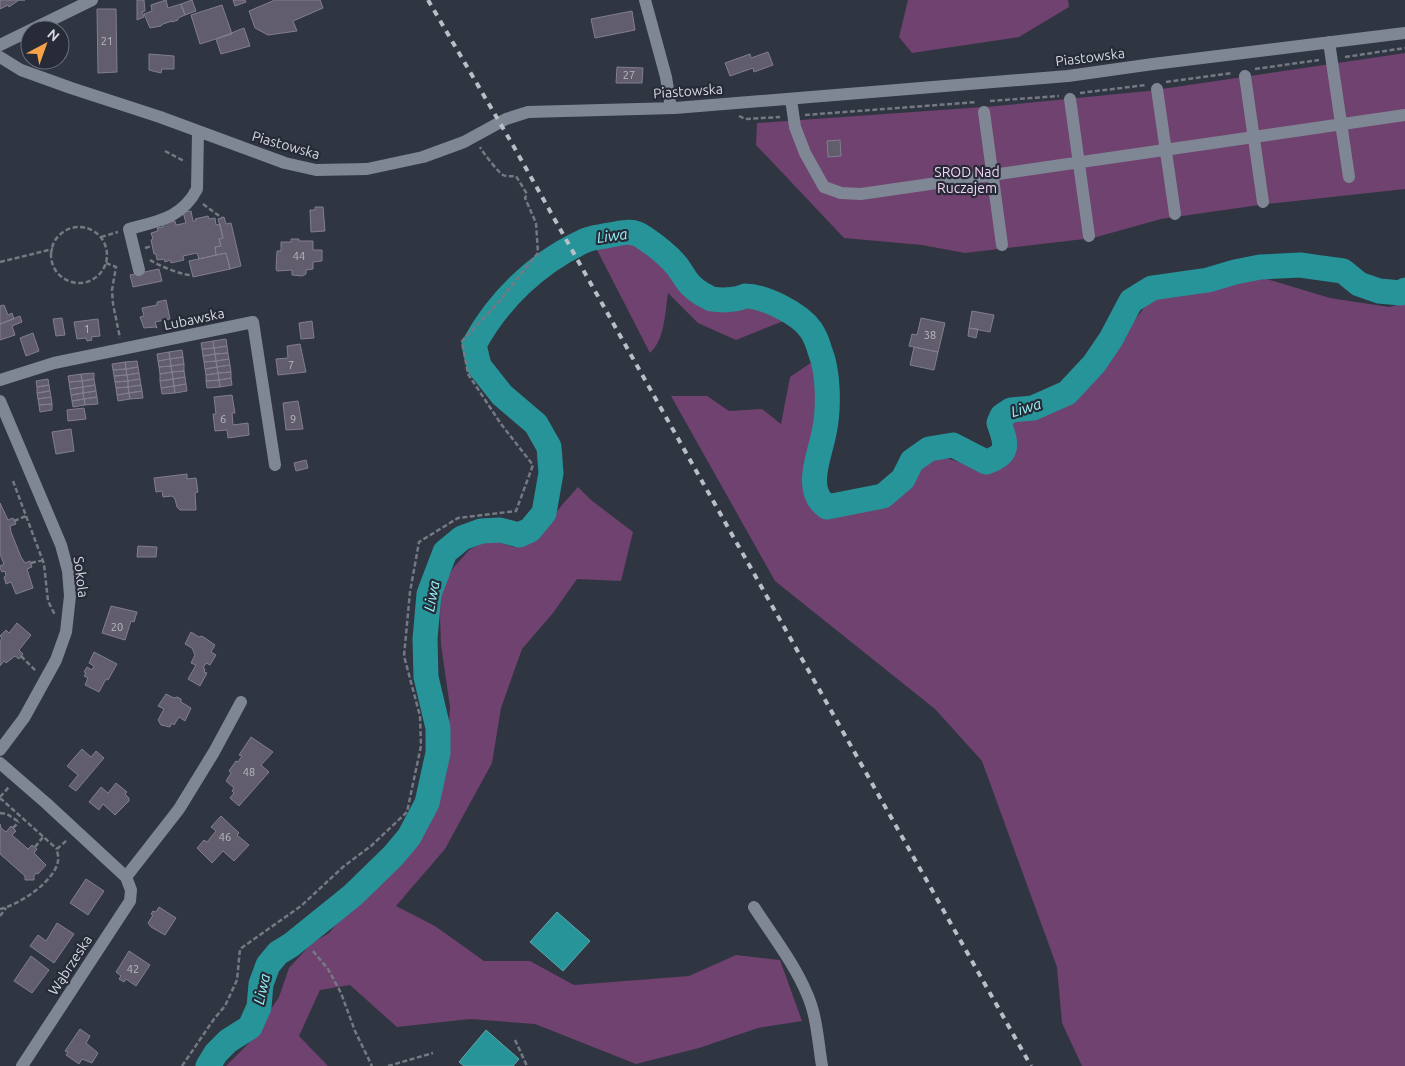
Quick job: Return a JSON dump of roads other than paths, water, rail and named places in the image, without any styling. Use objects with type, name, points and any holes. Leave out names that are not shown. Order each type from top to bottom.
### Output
[{"type":"street","points":[[0,45],[92,0]]},
{"type":"street","points":[[645,0],[666,77],[671,108]]},
{"type":"street","name":"Piastowska","points":[[0,57],[21,70],[285,163],[316,170],[334,171],[368,169],[423,157],[450,148],[506,119],[528,112],[671,108],[1068,76],[1405,33]]},
{"type":"street","points":[[1329,42],[1349,176]]},
{"type":"street","points":[[1245,76],[1263,202]]},
{"type":"street","points":[[1157,89],[1175,214]]},
{"type":"street","points":[[791,98],[793,121],[805,153],[824,187],[841,193],[861,194],[1405,116]]},
{"type":"street","points":[[1070,99],[1089,236]]},
{"type":"street","points":[[984,112],[1002,245]]},
{"type":"street","points":[[138,266],[129,229],[175,215],[193,196],[197,189],[198,132]]},
{"type":"street","name":"Lubawska","points":[[0,380],[54,364],[253,322],[275,465]]},
{"type":"street","name":"Sokola","points":[[0,401],[61,545],[68,571],[70,591],[66,632],[56,660],[24,718],[0,750]]},
{"type":"street","points":[[0,764],[46,803],[126,877],[179,810],[209,760],[240,702]]},
{"type":"street","name":"Wąbrzeska","points":[[22,1066],[130,901],[131,890],[126,877]]},
{"type":"street","points":[[754,907],[796,973],[807,994],[814,1015],[822,1066]]},
{"type":"water","points":[[557,912],[590,941],[563,971],[530,942]]},
{"type":"water","points":[[486,1030],[519,1059],[513,1066],[464,1066],[459,1062]]},
{"type":"waterway","name":"Liwa","points":[[208,1066],[216,1053],[228,1041],[250,1027],[259,1007],[261,984],[268,965],[278,953],[291,945],[353,895],[393,856],[409,837],[427,803],[438,753],[438,728],[426,677],[425,639],[429,594],[445,552],[462,538],[481,531],[500,530],[519,535],[530,530],[544,513],[551,473],[549,447],[536,424],[502,395],[479,366],[474,345],[484,328],[507,298],[535,271],[551,260],[587,240],[623,233],[635,233],[648,240],[665,254],[677,266],[690,284],[709,298],[729,300],[745,296],[762,299],[791,312],[806,324],[817,343],[827,381],[826,424],[814,482],[820,500],[827,507],[883,496],[903,479],[912,461],[929,449],[953,445],[986,462],[1000,455],[1005,442],[999,423],[1002,416],[1011,410],[1033,408],[1067,393],[1094,364],[1111,339],[1131,301],[1152,288],[1208,280],[1260,267],[1300,265],[1343,271],[1359,284],[1379,291],[1401,293],[1405,290]]},
{"type":"railway","points":[[428,0],[514,147],[1031,1066]]},
{"type":"park label","name":"SROD Nad Ruczajem","points":[[967,180]]}]
